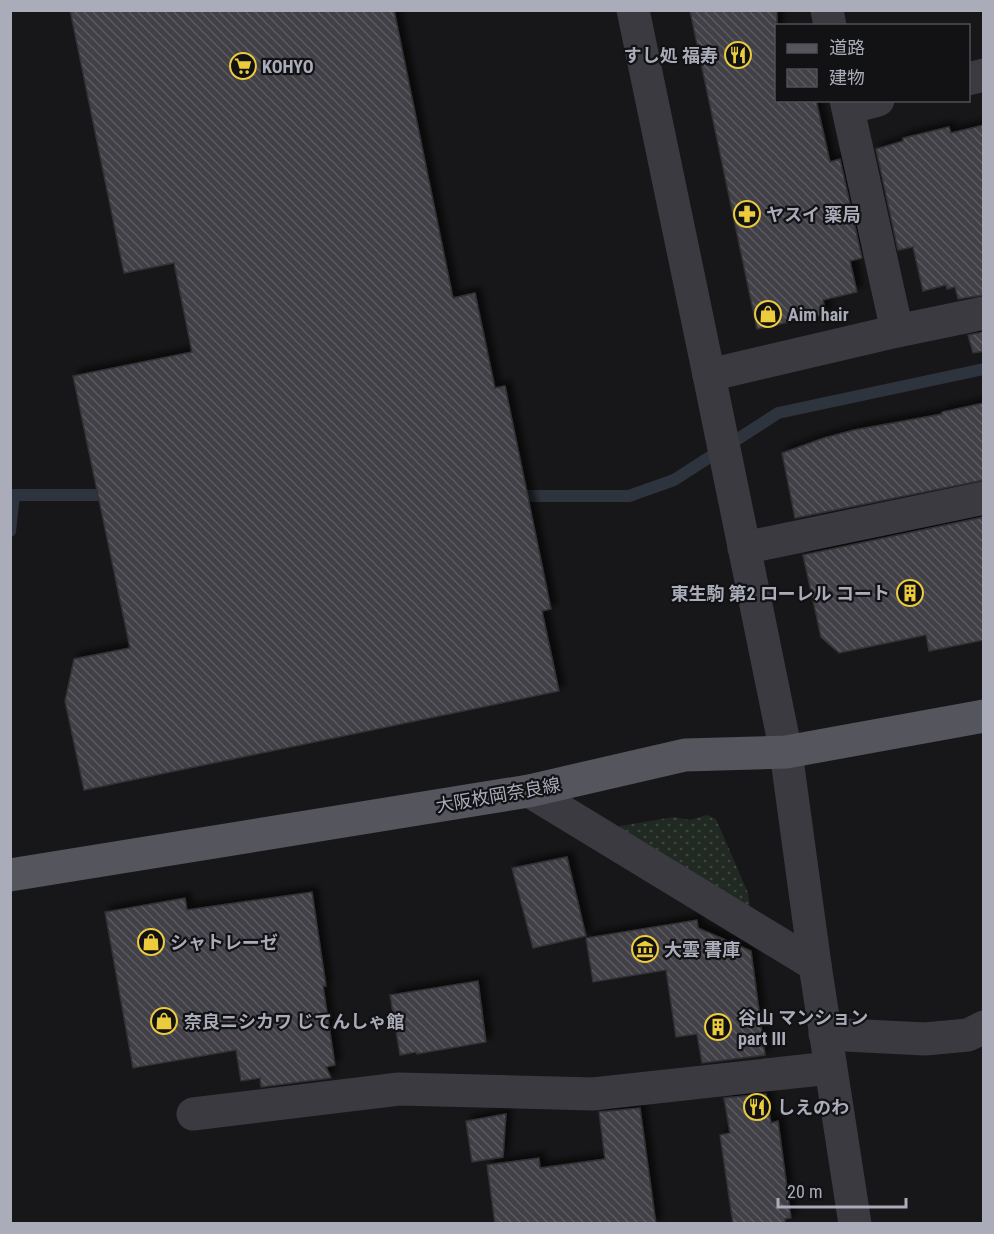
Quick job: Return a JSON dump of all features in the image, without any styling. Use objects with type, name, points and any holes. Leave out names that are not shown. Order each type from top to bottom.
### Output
[{"type":"main road","name":"大阪枚岡奈良線","points":[[10,875],[529,791],[685,755],[786,752],[984,716]]},
{"type":"street","points":[[633,10],[786,752],[825,1034],[855,1224]]},
{"type":"street","points":[[857,103],[897,331]]},
{"type":"street","points":[[709,375],[984,313]]},
{"type":"street","points":[[744,548],[984,498]]},
{"type":"street","points":[[529,791],[815,965]]},
{"type":"street","points":[[825,1034],[925,1039],[968,1035],[984,1027]]},
{"type":"street","points":[[193,1114],[399,1089],[593,1094],[830,1068]]},
{"type":"shaded area","points":[[707,815],[716,819],[748,893],[751,916],[723,893],[722,889],[658,860],[619,832],[620,826],[674,817],[690,820]]},
{"type":"building","points":[[70,10],[394,10],[453,298],[475,293],[495,388],[505,386],[551,609],[542,611],[559,691],[84,790],[65,701],[74,659],[130,648],[73,376],[192,352],[174,263],[124,273]]},
{"type":"building","points":[[690,11],[777,11],[775,102],[816,102],[830,162],[840,159],[862,258],[850,261],[857,292],[823,300],[826,314],[757,329]]},
{"type":"building","points":[[984,125],[984,295],[958,299],[955,287],[947,289],[946,285],[923,291],[913,247],[898,250],[876,149],[903,141],[903,138],[949,127],[951,133]]},
{"type":"building","points":[[984,332],[984,351],[973,353],[968,335]]},
{"type":"building","points":[[984,403],[984,480],[795,518],[782,453],[854,430],[942,414],[942,412]]},
{"type":"building","name":"東生駒 第2 ローレル コート","points":[[984,517],[984,640],[929,651],[926,635],[839,653],[821,637],[803,555]]},
{"type":"building","points":[[567,857],[586,936],[533,948],[512,868]]},
{"type":"building","points":[[312,892],[335,1065],[326,1067],[331,1078],[261,1087],[260,1078],[241,1081],[236,1050],[133,1068],[105,912],[185,898],[187,910]]},
{"type":"building","points":[[697,920],[698,928],[751,951],[765,1055],[702,1063],[697,1034],[676,1037],[666,970],[593,982],[586,938]]},
{"type":"building","points":[[478,981],[486,1042],[400,1055],[390,995]]},
{"type":"building","points":[[766,1094],[771,1123],[778,1121],[791,1218],[785,1219],[785,1224],[733,1224],[720,1135],[730,1133],[724,1098]]},
{"type":"building","points":[[640,1108],[656,1224],[495,1224],[487,1165],[539,1158],[540,1168],[605,1159],[599,1112]]},
{"type":"building","points":[[506,1114],[503,1157],[472,1162],[466,1121]]},
{"type":"waterway","points":[[513,496],[629,496],[674,480],[778,413],[984,369]]},
{"type":"waterway","points":[[10,531],[14,495],[112,495]]},
{"type":"place","name":"すし処 福寿","points":[[738,55]]},
{"type":"place","name":"KOHYO","points":[[243,66]]},
{"type":"place","name":"ヤスイ 薬局","points":[[747,214]]},
{"type":"place","name":"Aim hair","points":[[768,314]]},
{"type":"place","name":"東生駒 第2 ローレル コート","points":[[910,593]]},
{"type":"place","name":"シャトレーゼ","points":[[151,942]]},
{"type":"place","name":"大雲 書庫","points":[[645,949]]},
{"type":"place","name":"奈良ニシカワ じてんしゃ館","points":[[164,1021]]},
{"type":"place","name":"谷山 マンション part III","points":[[718,1027]]},
{"type":"place","name":"しえのわ","points":[[757,1107]]}]
